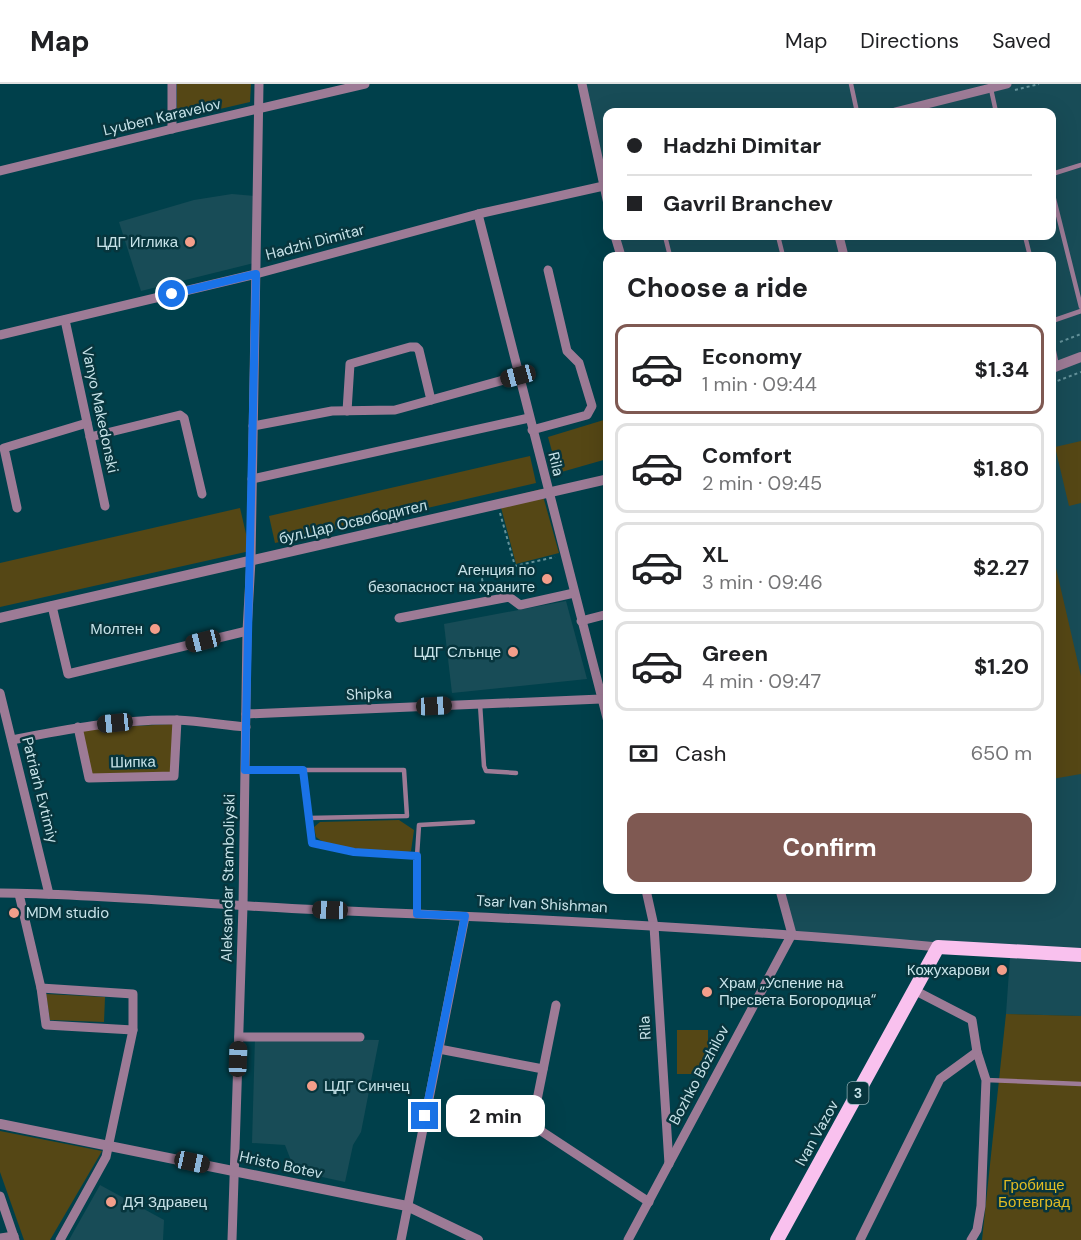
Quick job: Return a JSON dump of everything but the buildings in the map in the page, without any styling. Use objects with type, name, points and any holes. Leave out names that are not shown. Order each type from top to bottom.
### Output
[{"type":"main road","name":"Tsar Ivan Shishman","points":[[938,947],[1081,955]]},
{"type":"main road","name":"Ivan Vazov","points":[[777,1240],[938,947]]},
{"type":"street","points":[[172,84],[172,129]]},
{"type":"street","name":"Aleksandar Stamboliyski","points":[[232,1240],[243,906],[259,84]]},
{"type":"street","name":"Lyuben Karavelov","points":[[0,171],[366,84]]},
{"type":"street","points":[[582,84],[603,177]]},
{"type":"street","points":[[911,108],[1007,84]]},
{"type":"street","name":"Hadzhi Dimitar","points":[[0,335],[256,274],[478,214],[603,186]]},
{"type":"street","name":"Rila","points":[[478,214],[603,703]]},
{"type":"street","points":[[532,430],[587,415],[592,406],[579,363],[567,351],[548,270]]},
{"type":"street","name":"Vanyo Makedonski","points":[[65,320],[105,506]]},
{"type":"street","points":[[347,411],[350,364],[410,347],[416,347],[419,350],[431,400]]},
{"type":"street","points":[[1056,366],[1081,357]]},
{"type":"street","points":[[253,426],[332,411],[395,410],[518,376]]},
{"type":"street","points":[[90,437],[180,415],[184,418],[202,494]]},
{"type":"street","points":[[252,479],[529,418]]},
{"type":"street","points":[[17,508],[2,448],[87,423]]},
{"type":"street","name":"бул.Цар Освободител","points":[[0,618],[603,480]]},
{"type":"street","points":[[399,618],[509,597],[520,605],[574,593]]},
{"type":"street","points":[[52,606],[68,674],[248,631]]},
{"type":"street","points":[[581,621],[603,615]]},
{"type":"street","name":"Patriarh Evtimiy","points":[[0,693],[50,894]]},
{"type":"street","name":"Shipka","points":[[246,714],[602,699]]},
{"type":"street","points":[[12,740],[78,727],[115,723],[177,720],[246,727]]},
{"type":"street","name":"Шипка","points":[[78,727],[89,778],[174,776],[177,720]]},
{"type":"street","name":"Tsar Ivan Shishman","points":[[0,893],[654,926],[792,934],[938,947]]},
{"type":"street","points":[[19,894],[41,988],[46,1025],[133,1030]]},
{"type":"street","name":"Rila","points":[[647,894],[654,926],[669,1164]]},
{"type":"street","points":[[781,894],[792,934]]},
{"type":"street","points":[[400,1240],[465,916]]},
{"type":"street","name":"Bozhko Bozhilov","points":[[628,1240],[792,934]]},
{"type":"street","points":[[41,988],[134,994],[133,1030],[106,1157],[60,1240]]},
{"type":"street","points":[[914,990],[972,1020],[977,1052],[986,1080],[981,1206],[977,1230],[971,1240]]},
{"type":"street","points":[[556,1005],[532,1125],[649,1202]]},
{"type":"street","points":[[239,1037],[360,1037]]},
{"type":"street","points":[[439,1049],[543,1069]]},
{"type":"street","points":[[860,1240],[940,1079],[977,1052]]},
{"type":"street","name":"Hristo Botev","points":[[0,1124],[407,1206],[478,1240]]},
{"type":"street","points":[[0,1196],[14,1238],[0,1238]]},
{"type":"lane","points":[[850,84],[855,108]]},
{"type":"lane","points":[[991,88],[995,108]]},
{"type":"lane","points":[[1056,173],[1081,165]]},
{"type":"lane","points":[[1056,207],[1081,309],[1056,319]]},
{"type":"lane","points":[[480,704],[486,771],[516,773]]},
{"type":"lane","points":[[245,770],[404,770],[407,816]]},
{"type":"lane","points":[[303,770],[312,843],[354,852],[417,856]]},
{"type":"lane","points":[[309,818],[407,816],[419,825],[473,822]]},
{"type":"lane","points":[[417,914],[419,825]]},
{"type":"lane","points":[[986,1080],[1081,1084]]},
{"type":"path","points":[[1056,342],[1081,334]]},
{"type":"path","points":[[1056,381],[1081,372]]},
{"type":"path","points":[[497,504],[515,566]]},
{"type":"path","points":[[487,601],[481,574],[564,555]]},
{"type":"shaded area","points":[[582,84],[1081,84],[1081,1016],[1006,1014],[1010,957],[792,934],[781,894],[1056,894],[1056,252],[620,252],[616,240],[1056,240],[1056,108],[603,108],[603,185]]},
{"type":"shaded area","name":"ЦДГ Иглика","points":[[232,194],[255,196],[254,263],[141,291],[119,222],[194,200]]},
{"type":"shaded area","name":"ЦДГ Слънце","points":[[566,601],[587,679],[452,693],[444,624]]},
{"type":"shaded area","name":"ЦДГ Синчец","points":[[255,1038],[379,1040],[361,1132],[353,1145],[345,1182],[295,1171],[285,1145],[252,1143]]},
{"type":"shaded area","name":"ДЯ Здравец","points":[[100,1185],[164,1220],[163,1240],[69,1240]]},
{"type":"green space","points":[[177,84],[251,84],[250,102],[177,119]]},
{"type":"green space","points":[[603,420],[603,460],[558,473],[548,437]]},
{"type":"green space","points":[[1081,441],[1081,503],[1069,506],[1056,447]]},
{"type":"green space","points":[[530,456],[536,483],[275,543],[269,516]]},
{"type":"green space","points":[[541,489],[559,553],[516,564],[499,500]]},
{"type":"green space","points":[[240,508],[250,551],[0,607],[0,563]]},
{"type":"green space","points":[[1056,568],[1081,676],[1081,774],[1056,778]]},
{"type":"green space","points":[[174,724],[173,772],[91,775],[80,729]]},
{"type":"green space","points":[[399,820],[414,830],[411,851],[405,853],[346,849],[334,846],[316,837],[314,827],[320,822]]},
{"type":"green space","points":[[46,994],[105,997],[104,1022],[50,1020]]},
{"type":"green space","name":"Гробище Ботевград","points":[[1006,1014],[1081,1016],[1081,1240],[982,1240]]},
{"type":"green space","points":[[677,1030],[708,1030],[708,1074],[677,1074]]},
{"type":"green space","points":[[0,1131],[102,1151],[50,1240],[24,1240],[0,1172]]},
{"type":"place","name":"ЦДГ Иглика","points":[[190,242]]},
{"type":"place","name":"Агенция по безопасност на храните","points":[[547,579]]},
{"type":"place","name":"Молтен","points":[[155,629]]},
{"type":"place","name":"ЦДГ Слънце","points":[[513,652]]},
{"type":"place","name":"MDM studio","points":[[14,913]]},
{"type":"place","name":"Кожухарови","points":[[1002,970]]},
{"type":"place","name":"Храм „Успение на Пресвета Богородица“","points":[[707,992]]},
{"type":"place","name":"ЦДГ Синчец","points":[[312,1086]]},
{"type":"place","name":"ДЯ Здравец","points":[[111,1202]]},
{"type":"route","points":[[172,294],[256,274],[245,770],[303,770],[312,843],[354,852],[417,856],[417,914],[465,916],[425,1116]]}]
